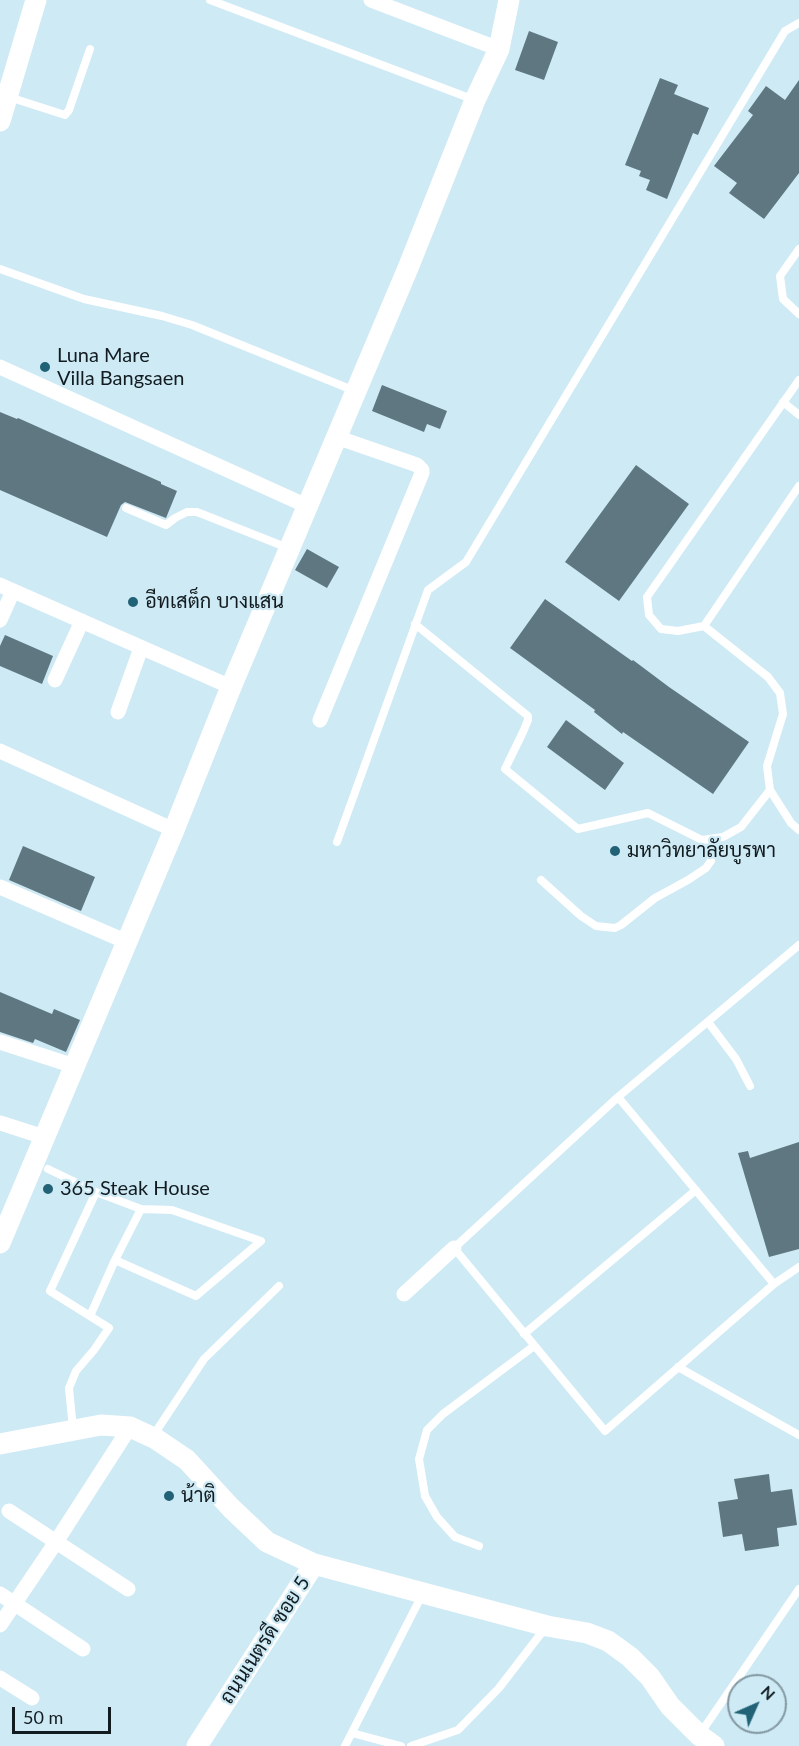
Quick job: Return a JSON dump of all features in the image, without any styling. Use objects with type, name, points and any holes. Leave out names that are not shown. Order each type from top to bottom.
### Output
[{"type":"street","points":[[0,121],[36,0]]},
{"type":"street","points":[[371,0],[499,49]]},
{"type":"street","points":[[0,1243],[408,268],[475,100],[499,49],[509,0]]},
{"type":"street","points":[[0,367],[307,506]]},
{"type":"street","points":[[320,720],[422,473],[417,465],[336,437]]},
{"type":"street","points":[[0,620],[6,588],[231,687]]},
{"type":"street","points":[[55,680],[82,621]]},
{"type":"street","points":[[118,712],[141,648]]},
{"type":"street","points":[[0,751],[174,830]]},
{"type":"street","points":[[0,887],[126,942]]},
{"type":"street","points":[[0,1042],[74,1066]]},
{"type":"street","points":[[0,1123],[44,1137]]},
{"type":"street","points":[[404,1293],[454,1248]]},
{"type":"street","points":[[0,1444],[101,1425],[130,1426],[152,1437],[187,1460],[231,1508],[267,1542],[314,1564],[608,1641],[630,1657],[650,1677],[670,1706],[701,1742]]},
{"type":"street","points":[[0,1625],[130,1426]]},
{"type":"street","points":[[9,1511],[128,1589]]},
{"type":"street","name":"ถนนเนตรดี ซอย 5","points":[[196,1746],[314,1564]]},
{"type":"street","points":[[0,1594],[83,1649]]},
{"type":"street","points":[[0,1678],[32,1698]]},
{"type":"lane","points":[[210,0],[475,100]]},
{"type":"lane","points":[[337,842],[428,590],[466,562],[785,31],[799,23]]},
{"type":"lane","points":[[8,96],[65,115],[69,110],[90,49]]},
{"type":"lane","points":[[799,249],[780,276],[783,299],[799,314]]},
{"type":"lane","points":[[0,269],[84,299],[162,316],[192,326],[355,391]]},
{"type":"lane","points":[[799,380],[647,597],[648,615],[661,629],[678,631],[704,626],[799,486]]},
{"type":"lane","points":[[783,402],[799,415]]},
{"type":"lane","points":[[126,508],[166,525],[187,512],[197,512],[289,548]]},
{"type":"lane","points":[[415,624],[528,716],[506,769],[578,829],[648,813],[702,840],[723,837],[741,827],[770,790]]},
{"type":"lane","points":[[704,626],[768,676],[780,693],[783,714],[767,766],[770,790],[799,830]]},
{"type":"lane","points":[[541,880],[581,916],[596,926],[615,928],[656,898],[706,868],[711,861],[711,839]]},
{"type":"lane","points":[[799,945],[618,1097],[454,1248],[605,1431],[774,1284],[799,1267]]},
{"type":"lane","points":[[708,1022],[736,1059],[750,1086]]},
{"type":"lane","points":[[618,1097],[774,1284]]},
{"type":"lane","points":[[48,1169],[96,1192],[141,1209],[172,1210],[261,1241],[196,1296],[115,1260]]},
{"type":"lane","points":[[524,1334],[696,1190]]},
{"type":"lane","points":[[73,1430],[69,1388],[76,1371],[109,1328],[50,1291],[96,1192]]},
{"type":"lane","points":[[90,1316],[141,1209]]},
{"type":"lane","points":[[152,1437],[204,1359],[279,1286]]},
{"type":"lane","points":[[479,1546],[455,1537],[437,1517],[425,1496],[419,1459],[427,1430],[443,1414],[534,1346]]},
{"type":"lane","points":[[678,1367],[799,1435]]},
{"type":"lane","points":[[701,1742],[799,1589]]},
{"type":"lane","points":[[345,1746],[423,1594]]},
{"type":"lane","points":[[411,1746],[458,1730],[499,1688],[547,1626]]},
{"type":"lane","points":[[352,1733],[401,1746]]},
{"type":"building","points":[[529,31],[558,42],[544,80],[515,70]]},
{"type":"building","points":[[660,78],[678,85],[674,94],[709,108],[698,135],[693,133],[667,199],[646,190],[650,180],[639,176],[641,171],[625,165]]},
{"type":"building","points":[[799,80],[799,173],[764,219],[729,193],[737,183],[714,166],[753,115],[748,111],[766,86],[785,100]]},
{"type":"building","points":[[382,385],[447,411],[440,429],[427,424],[424,432],[372,411]]},
{"type":"building","points":[[0,412],[18,418],[177,491],[166,518],[125,502],[121,505],[107,537],[0,490]]},
{"type":"building","points":[[636,465],[689,504],[619,601],[565,562]]},
{"type":"building","points":[[307,549],[339,567],[327,588],[295,570]]},
{"type":"building","points":[[545,599],[749,742],[713,794],[623,732],[622,734],[594,712],[595,710],[510,648]]},
{"type":"building","points":[[5,635],[53,656],[42,684],[0,666],[0,646]]},
{"type":"building","points":[[566,720],[624,763],[605,790],[547,747]]},
{"type":"building","points":[[23,846],[95,877],[81,911],[9,880]]},
{"type":"building","points":[[0,992],[52,1014],[54,1009],[80,1020],[66,1052],[35,1039],[33,1043],[0,1032]]},
{"type":"building","points":[[799,1142],[799,1249],[769,1257],[738,1153],[748,1151],[750,1158]]},
{"type":"building","points":[[769,1474],[771,1492],[792,1489],[797,1525],[777,1528],[779,1546],[745,1551],[742,1534],[723,1537],[718,1502],[738,1499],[734,1479]]},
{"type":"place","name":"Luna Mare Villa Bangsaen","points":[[45,367]]},
{"type":"place","name":"อีทเสต็ก บางแสน","points":[[133,602]]},
{"type":"place","name":"มหาวิทยาลัยบูรพา","points":[[615,851]]},
{"type":"place","name":"365 Steak House","points":[[48,1189]]},
{"type":"place","name":"น้าติ","points":[[169,1496]]}]
